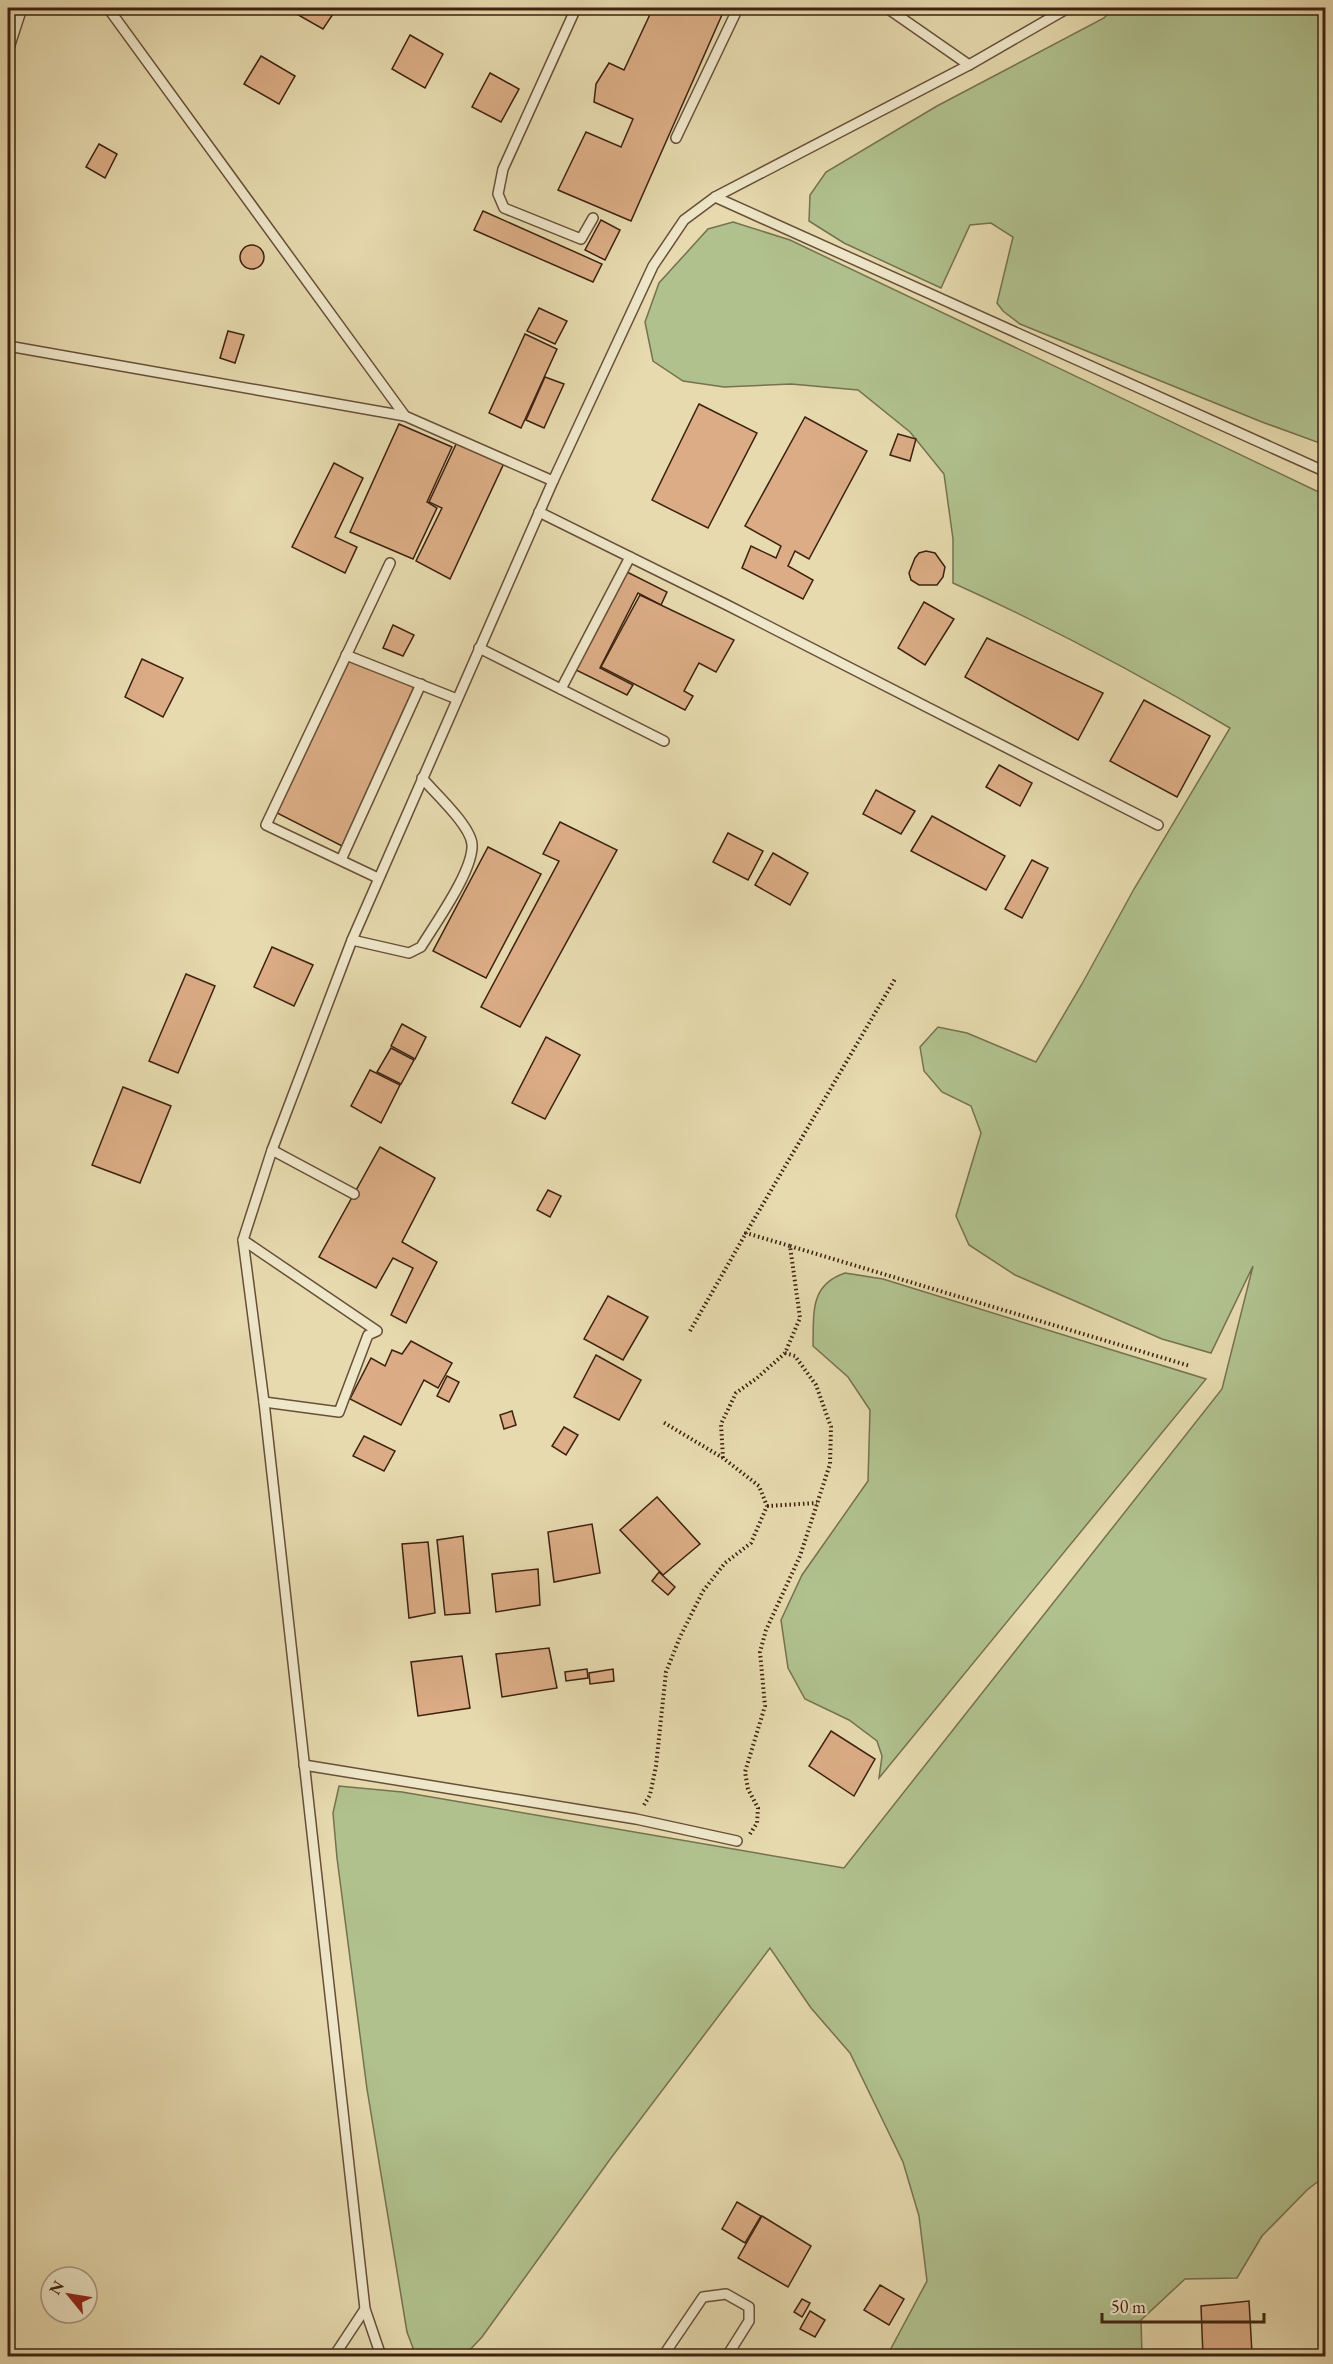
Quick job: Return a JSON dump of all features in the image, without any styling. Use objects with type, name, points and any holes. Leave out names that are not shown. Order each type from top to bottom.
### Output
[{"type":"lane","points":[[8,51],[22,8]]},
{"type":"lane","points":[[108,8],[405,416]]},
{"type":"lane","points":[[576,8],[503,169],[498,194],[504,208],[581,239],[593,218]]},
{"type":"lane","points":[[676,138],[738,8]]},
{"type":"lane","points":[[887,8],[969,65]]},
{"type":"lane","points":[[381,2356],[365,2309],[264,1402],[243,1240],[272,1150],[378,878],[552,481],[653,266],[684,220],[715,197],[969,65],[1068,8]]},
{"type":"lane","points":[[715,197],[1326,472]]},
{"type":"lane","points":[[8,346],[405,416],[552,481]]},
{"type":"lane","points":[[539,512],[1158,825]]},
{"type":"lane","points":[[561,689],[630,557]]},
{"type":"lane","points":[[378,878],[266,825],[390,563]]},
{"type":"lane","points":[[479,648],[664,741]]},
{"type":"lane","points":[[346,655],[457,699]]},
{"type":"lane","points":[[341,860],[421,684]]},
{"type":"lane","points":[[352,940],[409,953],[421,947],[469,865],[472,843],[466,828],[422,778]]},
{"type":"lane","points":[[272,1150],[354,1194]]},
{"type":"lane","points":[[243,1240],[377,1331],[368,1335],[339,1412],[264,1402]]},
{"type":"lane","points":[[304,1765],[636,1819],[737,1841]]},
{"type":"lane","points":[[663,2356],[703,2296],[726,2294],[748,2307],[749,2321],[727,2356]]},
{"type":"lane","points":[[334,2356],[365,2309]]},
{"type":"path","points":[[690,1331],[895,979]]},
{"type":"path","points":[[746,1233],[1190,1366]]},
{"type":"path","points":[[723,1458],[721,1424],[736,1393],[785,1353],[800,1318],[790,1246]]},
{"type":"path","points":[[737,1841],[749,1837],[757,1823],[758,1808],[748,1789],[745,1772],[765,1706],[760,1652],[766,1630],[800,1556],[830,1464],[831,1427],[816,1385],[795,1356],[785,1353]]},
{"type":"path","points":[[636,1819],[650,1795],[656,1766],[666,1672],[680,1637],[703,1591],[724,1563],[751,1543],[767,1506],[759,1486],[723,1458],[663,1422]]},
{"type":"path","points":[[767,1506],[817,1503]]},
{"type":"green space","points":[[1114,8],[1325,8],[1325,445],[1262,422],[1020,324],[1003,311],[997,303],[1013,237],[991,223],[970,225],[941,288],[844,243],[809,221],[810,195],[826,172],[937,106],[1104,18]]},
{"type":"green space","points":[[733,222],[790,240],[1325,495],[1325,2176],[1307,2190],[1262,2236],[1237,2278],[1185,2279],[1141,2320],[1142,2356],[887,2356],[927,2281],[919,2216],[903,2162],[850,2053],[811,2008],[770,1948],[611,2158],[482,2337],[464,2356],[416,2356],[407,2332],[367,2089],[337,1858],[333,1813],[339,1786],[402,1792],[844,1868],[1222,1389],[1253,1266],[1211,1353],[1162,1339],[1015,1275],[969,1245],[956,1216],[981,1133],[971,1106],[942,1092],[924,1071],[920,1047],[938,1027],[967,1033],[1036,1062],[1134,889],[1230,728],[1094,652],[953,583],[953,539],[944,474],[910,432],[858,390],[791,384],[724,387],[683,381],[653,361],[645,322],[659,283],[708,229]]},
{"type":"green space","points":[[845,1273],[883,1279],[1206,1379],[879,1778],[882,1756],[877,1741],[849,1720],[805,1699],[788,1668],[781,1620],[802,1575],[868,1481],[870,1410],[848,1377],[813,1346],[814,1312],[819,1293],[833,1278]]},
{"type":"building","points":[[286,8],[337,8],[323,29]]},
{"type":"building","points":[[653,8],[725,8],[631,221],[558,190],[586,132],[621,147],[633,119],[594,102],[596,84],[609,63],[624,70]]},
{"type":"building","points":[[410,35],[443,54],[425,88],[392,69]]},
{"type":"building","points":[[261,56],[295,76],[279,104],[244,84]]},
{"type":"building","points":[[490,73],[519,89],[501,122],[472,107]]},
{"type":"building","points":[[99,144],[117,154],[105,178],[86,167]]},
{"type":"building","points":[[483,211],[602,264],[593,282],[474,230]]},
{"type":"building","points":[[601,220],[620,230],[605,260],[585,250]]},
{"type":"building","points":[[252,245],[261,248],[264,257],[261,266],[252,269],[243,266],[240,257],[243,248]]},
{"type":"building","points":[[539,308],[567,321],[555,344],[527,331]]},
{"type":"building","points":[[228,331],[244,335],[235,363],[220,358]]},
{"type":"building","points":[[525,334],[557,349],[521,428],[489,413]]},
{"type":"building","points":[[545,377],[564,384],[544,428],[526,420]]},
{"type":"building","points":[[699,404],[757,433],[708,528],[652,500]]},
{"type":"building","points":[[805,417],[867,451],[809,559],[795,551],[788,566],[813,580],[803,599],[742,568],[751,546],[776,558],[781,546],[745,526]]},
{"type":"building","points":[[399,424],[452,447],[427,502],[437,508],[413,559],[350,532]]},
{"type":"building","points":[[898,434],[916,439],[910,461],[890,455]]},
{"type":"building","points":[[458,440],[505,461],[450,579],[416,561],[442,508],[429,502]]},
{"type":"building","points":[[334,463],[363,478],[335,537],[357,547],[345,573],[292,547]]},
{"type":"building","points":[[926,551],[935,553],[945,567],[943,577],[937,585],[919,585],[911,580],[909,573],[915,558],[919,553]]},
{"type":"building","points":[[627,572],[667,592],[661,605],[638,593],[600,668],[633,685],[627,695],[576,670]]},
{"type":"building","points":[[640,595],[734,640],[716,672],[699,663],[684,691],[693,696],[685,710],[601,667]]},
{"type":"building","points":[[924,602],[954,619],[925,665],[898,648]]},
{"type":"building","points":[[393,625],[414,635],[403,656],[383,648]]},
{"type":"building","points":[[987,638],[1103,693],[1078,740],[965,677]]},
{"type":"building","points":[[142,659],[183,678],[163,717],[125,697]]},
{"type":"building","points":[[350,659],[414,687],[342,846],[277,813]]},
{"type":"building","points":[[1144,700],[1210,736],[1177,797],[1110,761]]},
{"type":"building","points":[[999,765],[1032,783],[1020,806],[986,787]]},
{"type":"building","points":[[876,790],[915,811],[901,834],[863,814]]},
{"type":"building","points":[[932,816],[1005,856],[986,890],[911,851]]},
{"type":"building","points":[[560,822],[617,850],[520,1027],[481,1007],[559,861],[543,854]]},
{"type":"building","points":[[728,833],[763,851],[748,880],[713,862]]},
{"type":"building","points":[[488,847],[541,874],[486,978],[433,951]]},
{"type":"building","points":[[773,853],[808,873],[790,905],[755,885]]},
{"type":"building","points":[[1032,860],[1048,868],[1022,918],[1005,909]]},
{"type":"building","points":[[272,947],[313,965],[294,1006],[254,987]]},
{"type":"building","points":[[186,974],[215,986],[178,1073],[149,1061]]},
{"type":"building","points":[[402,1024],[426,1037],[415,1059],[391,1046]]},
{"type":"building","points":[[546,1037],[580,1055],[545,1119],[512,1103]]},
{"type":"building","points":[[391,1048],[414,1060],[401,1084],[377,1072]]},
{"type":"building","points":[[370,1070],[400,1085],[381,1123],[351,1106]]},
{"type":"building","points":[[123,1087],[171,1106],[140,1183],[92,1165]]},
{"type":"building","points":[[380,1147],[435,1178],[402,1242],[437,1262],[406,1323],[391,1315],[413,1268],[393,1258],[376,1288],[319,1257]]},
{"type":"building","points":[[548,1190],[561,1196],[550,1217],[537,1210]]},
{"type":"building","points":[[608,1296],[648,1317],[623,1360],[584,1339]]},
{"type":"building","points":[[411,1341],[452,1363],[438,1388],[424,1380],[401,1425],[350,1399],[371,1358],[385,1366],[392,1350],[402,1354]]},
{"type":"building","points":[[596,1355],[641,1380],[619,1420],[574,1397]]},
{"type":"building","points":[[447,1376],[459,1382],[449,1402],[437,1396]]},
{"type":"building","points":[[512,1411],[516,1425],[504,1429],[500,1415]]},
{"type":"building","points":[[564,1427],[578,1435],[566,1455],[552,1446]]},
{"type":"building","points":[[364,1436],[395,1451],[384,1471],[353,1456]]},
{"type":"building","points":[[657,1497],[700,1544],[663,1575],[620,1530]]},
{"type":"building","points":[[592,1524],[600,1573],[554,1582],[548,1532]]},
{"type":"building","points":[[463,1536],[470,1613],[445,1615],[437,1540]]},
{"type":"building","points":[[428,1542],[435,1613],[409,1618],[402,1544]]},
{"type":"building","points":[[538,1569],[540,1605],[496,1612],[492,1574]]},
{"type":"building","points":[[659,1572],[675,1587],[668,1595],[652,1581]]},
{"type":"building","points":[[549,1648],[557,1688],[502,1697],[496,1654]]},
{"type":"building","points":[[462,1656],[470,1708],[418,1716],[411,1662]]},
{"type":"building","points":[[587,1669],[588,1678],[566,1681],[565,1672]]},
{"type":"building","points":[[613,1669],[614,1681],[590,1684],[589,1673]]},
{"type":"building","points":[[831,1731],[875,1759],[854,1796],[809,1766]]},
{"type":"building","points":[[737,2202],[761,2216],[745,2243],[722,2229]]},
{"type":"building","points":[[762,2216],[811,2246],[788,2287],[738,2258]]},
{"type":"building","points":[[880,2285],[904,2299],[889,2325],[864,2310]]},
{"type":"building","points":[[802,2299],[810,2303],[802,2317],[794,2312]]},
{"type":"building","points":[[1249,2301],[1252,2353],[1233,2356],[1203,2356],[1201,2306]]},
{"type":"building","points":[[810,2311],[825,2320],[815,2337],[800,2329]]}]
